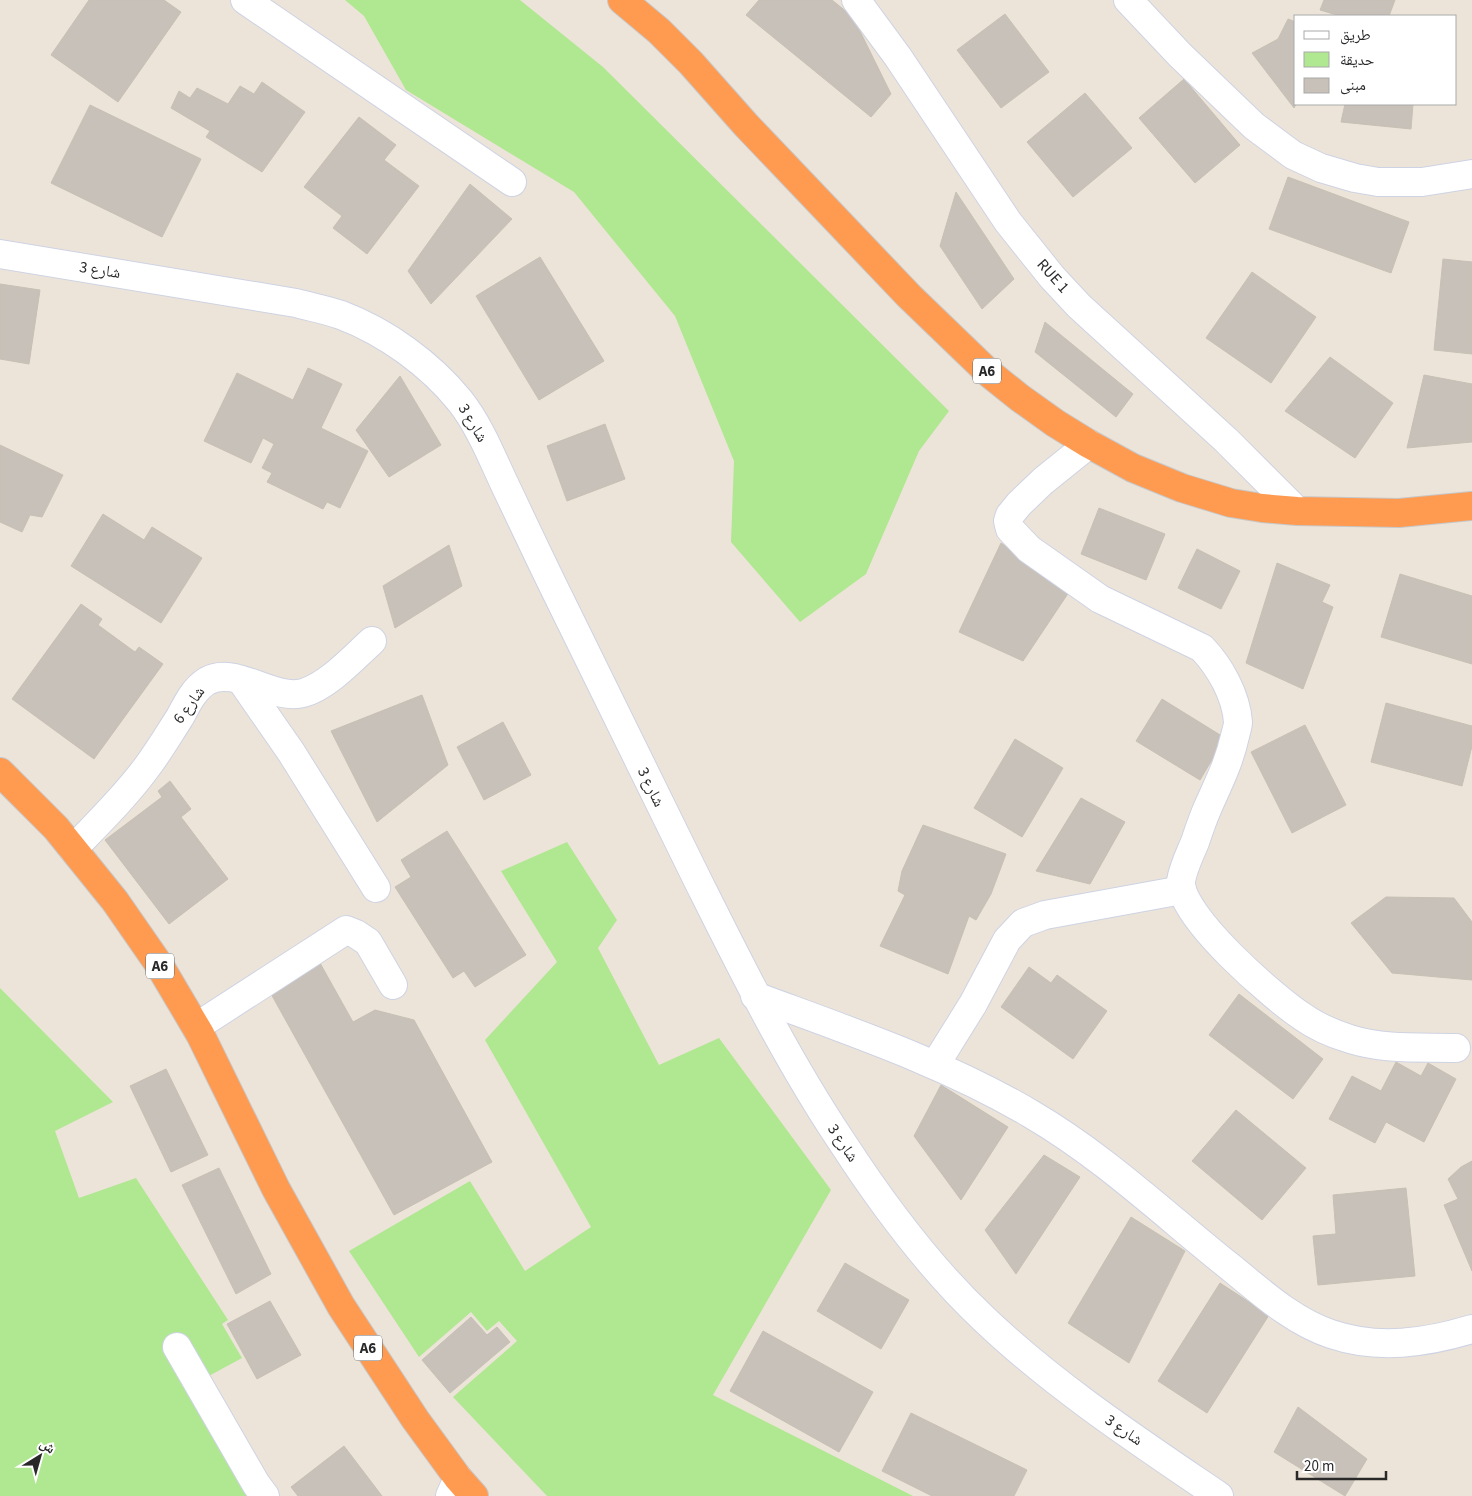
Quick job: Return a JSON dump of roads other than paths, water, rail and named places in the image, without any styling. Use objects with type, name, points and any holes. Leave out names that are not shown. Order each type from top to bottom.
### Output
[{"type":"highway","name":"A6","points":[[622,0],[659,31],[691,63],[746,125],[909,296],[990,374],[1034,408],[1089,444],[1133,468],[1231,504],[1297,511],[1399,513],[1472,506]]},
{"type":"highway","name":"A6","points":[[0,772],[56,828],[126,917],[158,963],[196,1027],[276,1190],[341,1306],[461,1490]]},
{"type":"street","points":[[245,0],[512,182]]},
{"type":"street","name":"RUE 1","points":[[856,0],[898,57],[1008,222],[1052,277],[1086,312],[1226,440],[1297,511]]},
{"type":"street","points":[[1128,0],[1254,126],[1293,155],[1321,168],[1355,178],[1378,182],[1422,182],[1472,174]]},
{"type":"street","name":"شارع 3","points":[[0,254],[296,303],[339,314],[367,326],[404,349],[448,387],[462,403],[487,447],[616,715],[756,996],[804,1084],[841,1142],[900,1223],[957,1291],[986,1322],[1022,1355],[1076,1396],[1219,1496]]},
{"type":"street","points":[[1089,444],[1031,492],[1014,510],[1008,521],[1013,534],[1028,549],[1100,599],[1202,648],[1212,658],[1221,672],[1232,696],[1238,723],[1230,759],[1208,807],[1183,874],[1182,890],[1196,916],[1226,951],[1266,988],[1302,1017],[1331,1033],[1375,1045],[1456,1048]]},
{"type":"street","name":"شارع 6","points":[[73,849],[136,782],[200,686],[221,677],[241,680],[292,695],[304,693],[328,680],[372,641]]},
{"type":"street","points":[[241,680],[291,752],[376,888]]},
{"type":"street","points":[[935,1065],[973,1004],[1007,940],[1023,923],[1045,915],[1182,890]]},
{"type":"street","points":[[196,1027],[346,930],[368,942],[394,985]]},
{"type":"street","points":[[756,996],[935,1065],[1030,1113],[1074,1141],[1112,1169],[1180,1227],[1285,1310],[1319,1329],[1355,1340],[1408,1343],[1443,1338],[1472,1329]]},
{"type":"street","points":[[178,1348],[256,1484],[265,1496]]}]
